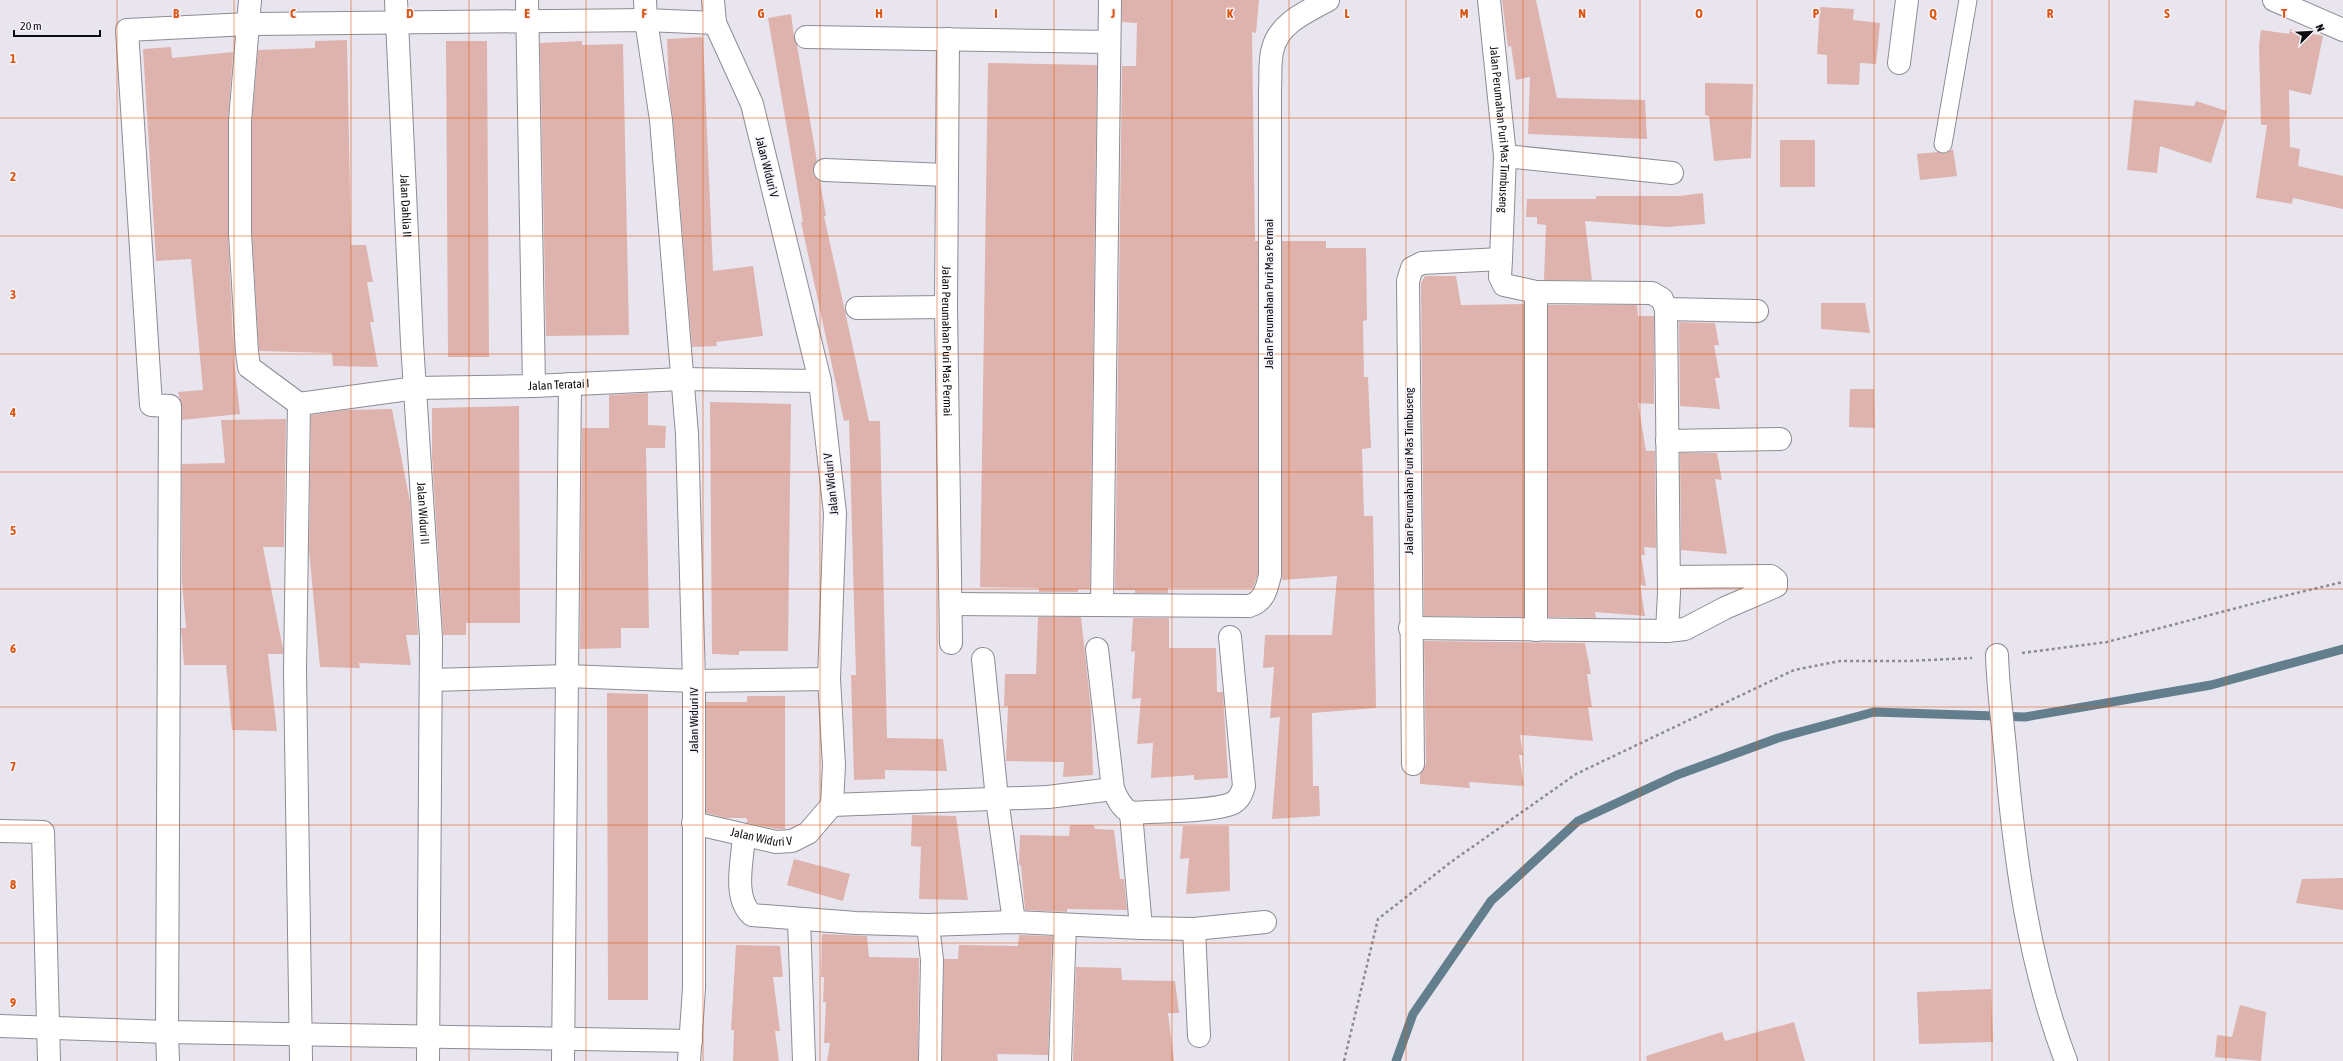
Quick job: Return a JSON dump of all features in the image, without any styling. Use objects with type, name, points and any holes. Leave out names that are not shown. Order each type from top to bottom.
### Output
[{"type":"street","points":[[250,0],[240,121],[240,232],[247,352],[249,367],[299,404],[296,671],[301,1061]]},
{"type":"street","name":"Jalan Dahlia II","points":[[396,0],[412,335],[416,388]]},
{"type":"street","points":[[527,0],[534,386]]},
{"type":"street","points":[[168,1061],[170,406],[151,405],[127,30],[248,24],[528,22],[646,10],[715,24],[713,0]]},
{"type":"street","points":[[951,604],[1102,604],[1110,0]]},
{"type":"street","name":"Jalan Perumahan Puri Mas Permai","points":[[1102,604],[1249,606],[1259,601],[1266,592],[1270,575],[1269,104],[1273,48],[1279,35],[1289,23],[1328,0]]},
{"type":"street","name":"Jalan Perumahan Puri Mas Timbuseng","points":[[1489,0],[1505,156],[1500,277],[1504,285],[1536,292],[1652,293],[1662,299],[1666,309]]},
{"type":"street","points":[[1899,63],[1907,0]]},
{"type":"street","points":[[2274,0],[2343,30]]},
{"type":"street","name":"Jalan Widuri IV","points":[[646,10],[661,120],[687,434],[694,681],[694,988],[690,1051]]},
{"type":"street","name":"Jalan Widuri V","points":[[693,823],[776,842],[792,841],[808,833],[832,805],[834,765],[829,679],[835,512],[820,381],[752,104],[715,24]]},
{"type":"street","points":[[806,37],[1109,42]]},
{"type":"street","name":"Jalan Perumahan Puri Mas Permai","points":[[948,39],[946,307],[951,644]]},
{"type":"street","points":[[1505,156],[1672,173]]},
{"type":"street","points":[[825,170],[946,175]]},
{"type":"street","name":"Jalan Perumahan Puri Mas Timbuseng","points":[[1413,764],[1410,628],[1408,281],[1412,268],[1422,263],[1501,260]]},
{"type":"street","points":[[1536,292],[1536,630]]},
{"type":"street","points":[[857,308],[946,307]]},
{"type":"street","points":[[1667,631],[1669,577],[1666,309],[1757,311]]},
{"type":"street","name":"Jalan Teratai I","points":[[299,404],[416,388],[534,386],[682,379],[820,381]]},
{"type":"street","points":[[563,1061],[570,384]]},
{"type":"street","name":"Jalan Widuri II","points":[[416,388],[431,638],[428,1061]]},
{"type":"street","points":[[1667,441],[1780,439]]},
{"type":"street","points":[[1410,628],[1667,631],[1685,629],[1725,608],[1776,586],[1776,580],[1771,576],[1669,577]]},
{"type":"street","points":[[1097,649],[1113,789],[1121,806],[1131,813],[1224,806],[1234,802],[1241,796],[1244,786],[1230,637]]},
{"type":"street","points":[[983,659],[997,799],[1014,922]]},
{"type":"street","points":[[1997,661],[2012,828],[2033,951],[2051,1022],[2066,1061]]},
{"type":"street","points":[[431,680],[567,676],[694,681],[829,679]]},
{"type":"street","points":[[832,805],[1048,797],[1113,789]]},
{"type":"street","points":[[1131,813],[1141,928]]},
{"type":"street","points":[[0,831],[43,832],[49,1061]]},
{"type":"street","points":[[744,835],[741,894],[745,909],[752,915],[799,920],[928,925],[1014,922],[1194,929],[1265,922]]},
{"type":"street","points":[[799,920],[804,1061]]},
{"type":"street","points":[[928,925],[932,960],[930,1061]]},
{"type":"street","points":[[1060,1061],[1065,925]]},
{"type":"street","points":[[1194,929],[1199,1036]]},
{"type":"street","points":[[0,1026],[167,1032],[563,1038],[690,1051]]},
{"type":"lane","points":[[1943,144],[1968,0]]},
{"type":"path","points":[[1344,1061],[1378,919],[1451,862],[1576,774],[1794,670],[1840,661],[1997,661],[2107,642],[2271,599],[2343,582]]},
{"type":"building","points":[[1122,0],[1259,0],[1256,33],[1252,32],[1255,241],[1258,241],[1258,574],[1253,588],[1168,588],[1168,593],[1135,593],[1135,590],[1115,590],[1122,66],[1136,66],[1137,23],[1122,22]]},
{"type":"building","points":[[1502,0],[1536,0],[1557,98],[1645,100],[1647,139],[1528,134],[1530,77],[1516,80],[1511,46],[1508,47]]},
{"type":"building","points":[[1820,7],[1854,9],[1853,20],[1880,23],[1876,64],[1860,63],[1859,85],[1827,84],[1827,55],[1817,54]]},
{"type":"building","points":[[791,14],[817,161],[813,170],[814,176],[820,181],[826,216],[824,216],[869,421],[880,421],[887,738],[943,739],[947,771],[885,770],[885,779],[854,780],[851,675],[856,675],[849,420],[844,421],[801,222],[803,222],[768,18]]},
{"type":"building","points":[[2290,29],[2323,36],[2311,95],[2289,90],[2290,147],[2300,149],[2298,166],[2343,176],[2343,209],[2293,198],[2292,204],[2256,198],[2267,125],[2261,125],[2259,46],[2261,30],[2289,34]]},
{"type":"building","points":[[703,37],[713,271],[753,266],[763,336],[716,342],[717,346],[692,347],[673,119],[669,89],[667,39]]},
{"type":"building","points":[[347,40],[351,245],[366,245],[373,282],[367,282],[374,322],[370,322],[378,367],[333,366],[332,353],[259,351],[252,233],[252,122],[258,50],[315,48],[315,41]]},
{"type":"building","points":[[446,41],[487,41],[489,357],[448,357]]},
{"type":"building","points":[[582,41],[582,45],[623,44],[629,335],[546,336],[540,43]]},
{"type":"building","points":[[171,47],[172,58],[233,52],[228,121],[228,233],[234,360],[240,414],[182,420],[182,406],[178,392],[203,390],[191,259],[156,261],[143,49]]},
{"type":"building","points":[[988,63],[1097,65],[1090,589],[1078,589],[1078,592],[1039,592],[1039,588],[980,587]]},
{"type":"building","points":[[1705,83],[1753,84],[1751,158],[1714,161],[1709,116],[1705,115]]},
{"type":"building","points":[[2134,100],[2194,106],[2196,101],[2227,111],[2211,163],[2160,146],[2157,173],[2127,170]]},
{"type":"building","points":[[1780,140],[1815,140],[1815,187],[1780,187]]},
{"type":"building","points":[[1953,149],[1957,176],[1920,180],[1917,154],[1937,152],[1946,153]]},
{"type":"building","points":[[1703,193],[1705,224],[1667,227],[1585,221],[1592,280],[1544,280],[1546,225],[1537,224],[1537,217],[1526,217],[1527,199],[1596,199],[1596,196],[1679,196]]},
{"type":"building","points":[[1282,241],[1326,241],[1326,248],[1366,248],[1367,320],[1363,321],[1364,377],[1368,377],[1371,448],[1362,449],[1364,516],[1373,516],[1376,708],[1312,713],[1313,786],[1319,786],[1320,816],[1272,819],[1280,717],[1270,718],[1274,667],[1263,668],[1265,635],[1332,635],[1337,576],[1282,580]]},
{"type":"building","points":[[1425,276],[1456,276],[1461,305],[1524,304],[1524,617],[1424,616],[1421,283]]},
{"type":"building","points":[[1821,303],[1865,303],[1870,333],[1821,329]]},
{"type":"building","points":[[1548,305],[1637,305],[1638,316],[1654,316],[1654,404],[1638,403],[1646,451],[1655,451],[1656,548],[1644,547],[1645,555],[1641,555],[1646,586],[1640,585],[1645,616],[1595,612],[1596,618],[1548,617]]},
{"type":"building","points":[[1679,322],[1715,323],[1719,345],[1714,345],[1720,378],[1715,378],[1720,409],[1680,406]]},
{"type":"building","points":[[1850,389],[1874,389],[1875,428],[1849,427]]},
{"type":"building","points":[[648,393],[648,425],[666,426],[665,448],[646,448],[649,628],[621,628],[621,648],[580,649],[582,428],[609,428],[609,395]]},
{"type":"building","points":[[710,402],[791,404],[788,651],[739,651],[739,655],[712,654]]},
{"type":"building","points":[[519,406],[520,623],[466,623],[466,635],[443,635],[432,456],[432,408]]},
{"type":"building","points":[[392,409],[410,502],[418,635],[406,635],[411,665],[359,663],[360,668],[320,667],[309,550],[311,415],[345,410]]},
{"type":"building","points":[[286,419],[284,547],[263,547],[283,649],[283,654],[268,654],[277,731],[232,730],[226,665],[184,665],[181,628],[186,628],[182,582],[182,464],[225,463],[221,420]]},
{"type":"building","points":[[1680,453],[1717,453],[1722,480],[1715,479],[1727,554],[1681,550]]},
{"type":"building","points":[[1038,617],[1081,617],[1091,709],[1093,775],[1063,777],[1064,762],[1006,761],[1008,706],[1004,706],[1005,674],[1036,674]]},
{"type":"building","points":[[1133,618],[1169,618],[1169,648],[1216,648],[1217,692],[1223,692],[1228,778],[1194,780],[1194,775],[1151,778],[1153,743],[1137,744],[1141,698],[1132,699],[1135,651],[1131,652]]},
{"type":"building","points":[[1424,641],[1585,643],[1591,674],[1587,674],[1592,707],[1588,707],[1593,741],[1520,735],[1523,755],[1519,755],[1524,786],[1469,782],[1470,788],[1420,784],[1420,774],[1426,764]]},
{"type":"building","points":[[607,693],[648,694],[648,1000],[608,1000]]},
{"type":"building","points":[[747,696],[785,696],[785,829],[777,829],[747,823],[747,818],[725,818],[706,813],[706,702],[747,702]]},
{"type":"building","points":[[912,815],[956,816],[968,900],[919,899],[921,847],[911,846]]},
{"type":"building","points":[[1070,825],[1094,825],[1095,829],[1114,830],[1120,879],[1124,879],[1127,910],[1067,909],[1067,912],[1025,910],[1021,866],[1019,864],[1020,835],[1069,836]]},
{"type":"building","points":[[1183,826],[1229,826],[1230,891],[1186,894],[1189,858],[1180,859]]},
{"type":"building","points":[[794,859],[850,874],[843,901],[787,885]]},
{"type":"building","points":[[2343,878],[2343,910],[2296,903],[2302,879]]},
{"type":"building","points":[[822,934],[867,936],[869,957],[919,958],[918,1061],[827,1061],[830,1043],[824,1043],[826,1002],[823,1002],[824,977],[821,977]]},
{"type":"building","points":[[1019,935],[1052,936],[1048,1055],[997,1054],[998,1061],[942,1061],[944,959],[958,959],[959,945],[1018,946]]},
{"type":"building","points":[[736,945],[780,946],[783,977],[773,977],[780,1031],[775,1031],[779,1061],[733,1061],[734,1030],[731,1030]]},
{"type":"building","points":[[1076,967],[1121,968],[1122,980],[1175,981],[1179,1013],[1168,1013],[1174,1061],[1073,1061]]},
{"type":"building","points":[[1991,989],[1993,1042],[1919,1044],[1917,992]]},
{"type":"building","points":[[2240,1005],[2266,1012],[2261,1061],[2215,1057],[2217,1035],[2232,1037]]},
{"type":"building","points":[[1794,1022],[1805,1061],[1647,1061],[1646,1056],[1722,1032],[1725,1041]]},
{"type":"waterway","points":[[1396,1061],[1413,1014],[1491,901],[1578,821],[1677,775],[1778,738],[1874,712],[2025,717],[2211,685],[2343,649]]}]
